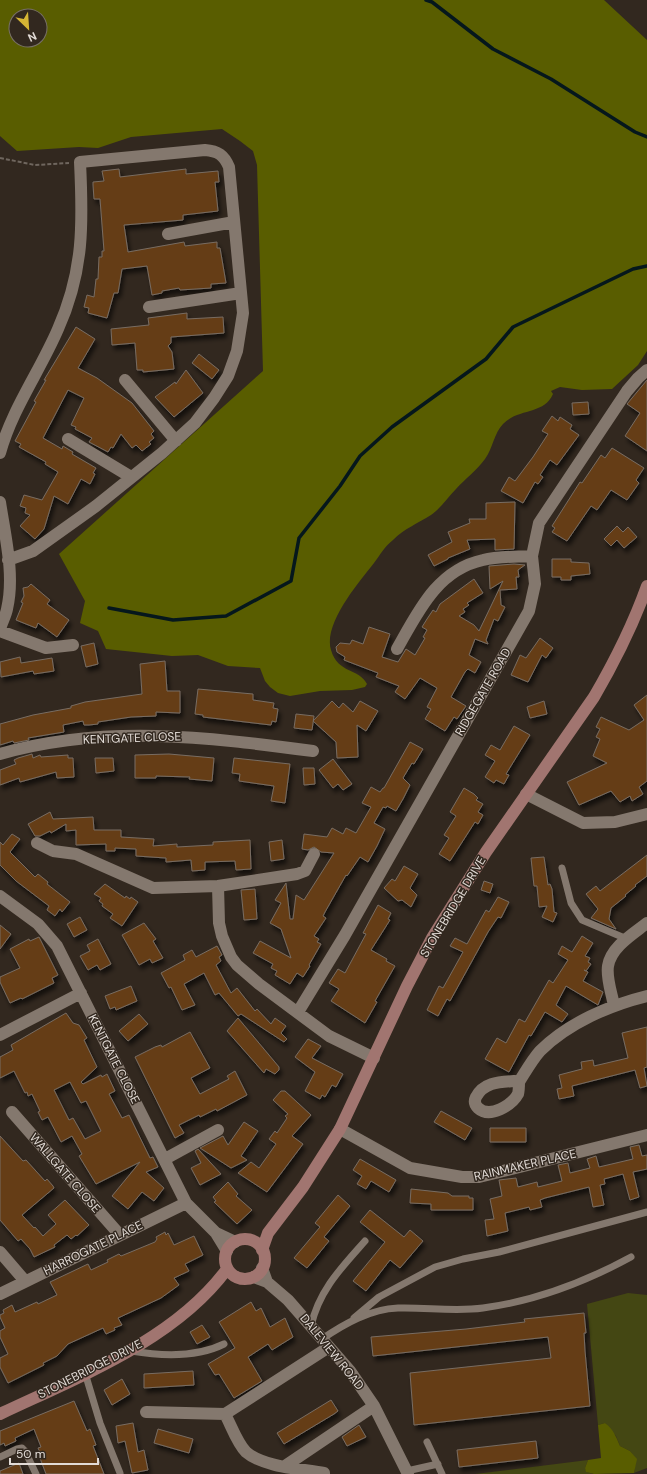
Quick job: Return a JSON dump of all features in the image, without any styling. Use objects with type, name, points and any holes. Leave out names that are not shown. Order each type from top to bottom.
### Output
[{"type":"street","points":[[0,453],[4,440],[25,392],[68,308],[77,275],[81,248],[83,219],[80,162],[205,150],[221,153],[226,159],[229,167],[241,293],[242,331],[228,376],[195,423],[176,441],[96,506],[33,551],[8,560]]},
{"type":"street","points":[[168,234],[234,222]]},
{"type":"street","points":[[149,307],[241,293]]},
{"type":"street","name":"RIDGEGATE ROAD","points":[[298,1012],[345,935],[529,611],[534,584],[532,556],[539,523],[627,391],[647,370]]},
{"type":"street","points":[[125,380],[176,441]]},
{"type":"street","points":[[68,439],[131,477]]},
{"type":"street","points":[[0,502],[10,587],[7,609],[0,630],[46,648],[73,645]]},
{"type":"street","points":[[397,649],[430,594],[439,583],[451,574],[469,564],[484,559],[532,556]]},
{"type":"street","name":"STONEBRIDGE DRIVE","points":[[258,1246],[303,1188],[340,1129],[407,986],[432,938],[486,852],[594,697],[624,643],[647,586]]},
{"type":"street","name":"KENTGATE CLOSE","points":[[0,754],[22,748],[67,740],[160,735],[209,738],[313,751]]},
{"type":"street","points":[[526,794],[583,823],[615,822],[647,814]]},
{"type":"street","points":[[37,843],[53,851],[76,854],[153,888],[241,884],[297,874],[305,871],[314,854]]},
{"type":"street","points":[[218,886],[219,923],[222,936],[231,957],[245,973],[329,1036],[374,1058]]},
{"type":"street","name":"KENTGATE CLOSE","points":[[0,896],[38,924],[57,946],[186,1203],[231,1246]]},
{"type":"street","points":[[614,1006],[608,975],[608,965],[613,953],[627,939],[647,923]]},
{"type":"street","points":[[0,1035],[80,994]]},
{"type":"street","points":[[519,1082],[532,1061],[553,1040],[581,1022],[614,1006],[647,996]]},
{"type":"street","name":"WALLGATE CLOSE","points":[[12,1112],[119,1234]]},
{"type":"street","name":"RAINMAKER PLACE","points":[[340,1129],[410,1168],[462,1178],[479,1177],[647,1135]]},
{"type":"street","points":[[165,1159],[218,1130]]},
{"type":"street","name":"HARROGATE PLACE","points":[[0,1294],[119,1234],[186,1203]]},
{"type":"street","points":[[244,1239],[258,1246],[264,1259],[262,1268],[254,1276],[245,1279],[232,1273],[225,1260],[231,1246],[244,1239]]},
{"type":"street","points":[[0,1252],[26,1281]]},
{"type":"street","name":"DALEVIEW ROAD","points":[[262,1268],[267,1282]]},
{"type":"street","name":"STONEBRIDGE DRIVE","points":[[0,1414],[85,1373],[128,1350],[183,1314],[232,1273]]},
{"type":"street","name":"DALEVIEW ROAD","points":[[254,1276],[267,1282],[288,1300],[350,1371],[374,1406],[408,1473]]},
{"type":"street","points":[[146,1412],[225,1414],[326,1343]]},
{"type":"street","points":[[285,1466],[374,1406]]},
{"type":"street","points":[[225,1414],[245,1451],[254,1457],[285,1466],[324,1473]]},
{"type":"lane","points":[[562,868],[571,903],[582,920],[627,939]]},
{"type":"lane","points":[[326,1343],[379,1297],[435,1267],[463,1259],[499,1252],[647,1212]]},
{"type":"lane","points":[[311,1326],[316,1309],[326,1287],[365,1241]]},
{"type":"lane","points":[[351,1321],[372,1313],[396,1308],[457,1310],[483,1308],[506,1303],[558,1290],[578,1283],[631,1257]]},
{"type":"lane","points":[[128,1350],[153,1355],[181,1354],[210,1351],[224,1344]]},
{"type":"lane","points":[[85,1373],[100,1423],[120,1473]]},
{"type":"lane","points":[[427,1442],[442,1474]]},
{"type":"lane","points":[[0,1457],[22,1448],[25,1451],[36,1474]]},
{"type":"lane","points":[[408,1473],[438,1464]]},
{"type":"path","points":[[0,158],[35,164],[80,162]]},
{"type":"green space","points":[[628,1293],[647,1295],[647,1468],[634,1473],[636,1459],[630,1451],[620,1446],[616,1436],[605,1423],[598,1425],[587,1304]]},
{"type":"green space","points":[[588,1460],[585,1468],[587,1472],[593,1474],[475,1474]]},
{"type":"shaded area","points":[[0,0],[604,0],[647,40],[647,351],[638,365],[612,389],[582,390],[560,387],[551,391],[553,394],[549,401],[544,405],[509,419],[503,424],[495,436],[485,459],[441,506],[431,515],[411,526],[390,542],[352,592],[337,616],[332,628],[330,640],[334,658],[343,667],[359,675],[367,684],[365,687],[352,690],[320,691],[290,696],[278,693],[270,687],[265,681],[260,668],[228,666],[198,655],[172,656],[106,649],[98,631],[80,623],[85,601],[59,554],[263,371],[257,165],[253,151],[222,129],[131,137],[98,148],[79,147],[17,151],[0,136]]},
{"type":"shaded area","points":[[605,1423],[614,1433],[620,1446],[630,1451],[637,1459],[634,1473],[594,1474],[586,1472],[585,1468],[588,1460],[601,1458],[598,1425]]},
{"type":"building","points":[[119,169],[120,177],[186,169],[186,174],[218,171],[219,182],[215,182],[218,211],[183,215],[183,220],[124,225],[128,252],[184,242],[185,246],[217,242],[217,248],[220,248],[226,283],[211,284],[211,288],[180,290],[179,288],[162,291],[162,293],[152,295],[147,266],[122,269],[118,293],[114,293],[107,318],[88,313],[89,308],[84,307],[87,295],[94,297],[96,279],[98,279],[99,257],[102,257],[102,251],[104,251],[100,199],[94,199],[93,182],[104,181],[102,171]]},
{"type":"building","points":[[187,313],[187,319],[223,317],[224,333],[171,337],[171,343],[168,346],[172,352],[174,369],[143,372],[143,370],[137,370],[135,343],[112,345],[111,329],[149,325],[148,318]]},
{"type":"building","points":[[76,327],[95,339],[78,368],[97,378],[132,403],[154,431],[151,434],[154,438],[149,442],[151,444],[142,451],[136,445],[132,448],[121,434],[113,448],[111,447],[108,452],[89,442],[92,438],[75,429],[76,427],[71,425],[84,398],[68,390],[43,438],[62,449],[63,446],[73,452],[72,454],[96,468],[93,473],[95,474],[90,484],[81,479],[68,504],[54,496],[44,529],[35,539],[20,526],[30,515],[25,513],[26,508],[20,506],[24,495],[42,500],[58,472],[45,464],[46,462],[19,447],[21,444],[15,441],[36,402],[34,401],[46,380],[44,380]]},
{"type":"building","points":[[199,354],[219,370],[212,379],[192,363]]},
{"type":"building","points":[[186,370],[203,393],[174,417],[155,397],[175,382],[176,384]]},
{"type":"building","points":[[647,380],[647,451],[625,436],[640,413],[627,404]]},
{"type":"building","points":[[588,402],[589,414],[573,415],[572,403]]},
{"type":"building","points":[[552,416],[558,421],[560,417],[572,425],[570,429],[579,435],[557,465],[550,460],[540,475],[543,477],[538,484],[535,482],[523,503],[501,491],[509,477],[515,481],[533,457],[548,434],[542,431]]},
{"type":"building","points":[[612,448],[644,468],[636,480],[639,483],[627,500],[611,490],[597,510],[591,506],[567,541],[552,532],[555,528],[552,526],[580,482],[582,483],[601,455],[605,458]]},
{"type":"building","points":[[515,502],[514,549],[495,550],[495,539],[467,540],[470,549],[448,558],[434,566],[428,555],[452,542],[448,532],[470,523],[469,519],[486,519],[486,503]]},
{"type":"building","points":[[617,526],[623,532],[628,527],[637,537],[624,548],[617,540],[611,546],[604,539]]},
{"type":"building","points":[[552,559],[571,559],[571,562],[589,563],[590,574],[571,576],[571,580],[561,580],[561,577],[552,577]]},
{"type":"building","points":[[514,564],[525,565],[518,570],[519,577],[516,577],[517,589],[500,590],[501,605],[505,607],[498,621],[494,619],[486,640],[488,644],[475,639],[469,655],[481,662],[475,673],[468,669],[465,672],[451,697],[466,706],[457,719],[454,717],[445,731],[425,719],[431,709],[427,707],[437,688],[420,678],[405,699],[395,692],[399,686],[376,677],[378,673],[344,660],[345,657],[337,652],[336,647],[340,643],[350,644],[352,640],[363,644],[369,627],[390,634],[382,657],[398,662],[406,649],[415,655],[425,638],[423,637],[427,630],[422,627],[433,610],[436,612],[440,604],[474,579],[483,593],[467,603],[469,605],[463,609],[465,612],[459,616],[474,625],[479,631],[503,581],[490,589],[489,566]]},
{"type":"building","points":[[31,584],[50,600],[47,604],[69,620],[57,637],[38,623],[36,628],[16,620],[23,603],[21,602],[24,596],[23,588],[28,587]]},
{"type":"building","points":[[540,638],[553,648],[546,658],[542,655],[528,682],[511,675],[520,655],[526,658]]},
{"type":"building","points":[[94,643],[98,664],[86,667],[81,646]]},
{"type":"building","points":[[20,657],[21,663],[52,658],[54,671],[34,674],[33,671],[1,677],[0,662]]},
{"type":"building","points":[[165,661],[167,691],[180,691],[180,713],[156,712],[156,716],[131,717],[98,722],[98,724],[89,725],[84,725],[83,721],[63,725],[64,732],[28,738],[29,740],[14,743],[13,741],[0,745],[0,724],[33,715],[71,708],[71,706],[85,702],[142,694],[140,664]]},
{"type":"building","points":[[198,689],[253,694],[253,700],[274,703],[273,708],[278,709],[276,722],[272,721],[271,725],[203,717],[203,715],[195,714]]},
{"type":"building","points":[[647,695],[647,781],[639,787],[643,794],[632,801],[630,796],[620,802],[611,791],[579,805],[567,782],[607,763],[593,756],[600,739],[596,737],[600,729],[596,727],[601,717],[629,730],[644,720],[634,705]]},
{"type":"building","points":[[332,701],[339,708],[343,703],[353,712],[360,701],[378,711],[366,731],[357,725],[358,757],[337,758],[336,742],[313,721]]},
{"type":"building","points":[[544,701],[547,714],[530,718],[527,707]]},
{"type":"building","points":[[296,714],[314,716],[312,730],[294,728]]},
{"type":"building","points":[[514,726],[530,735],[506,774],[509,775],[504,784],[496,780],[494,783],[485,777],[495,761],[485,755],[491,745],[500,750]]},
{"type":"building","points":[[410,742],[423,749],[403,778],[410,785],[396,811],[387,806],[386,808],[383,807],[374,823],[385,829],[377,846],[368,862],[360,857],[347,876],[346,875],[323,916],[326,918],[314,936],[319,939],[317,942],[321,944],[309,965],[310,966],[303,977],[297,973],[290,984],[275,975],[277,971],[271,968],[273,964],[253,953],[260,941],[291,958],[281,929],[270,923],[281,903],[275,900],[286,883],[290,919],[293,919],[296,895],[304,900],[334,853],[321,852],[314,847],[308,850],[302,849],[304,834],[327,837],[332,828],[343,834],[346,828],[356,833],[371,807],[362,803],[371,787],[380,792],[384,788]]},
{"type":"building","points":[[32,754],[33,758],[40,755],[41,757],[68,755],[68,758],[73,758],[74,777],[57,778],[56,772],[20,782],[19,778],[0,785],[0,770],[16,764],[14,760],[18,758]]},
{"type":"building","points":[[169,754],[214,758],[212,781],[189,779],[190,777],[156,776],[156,778],[135,778],[135,755]]},
{"type":"building","points":[[95,758],[113,758],[114,771],[96,773]]},
{"type":"building","points":[[234,758],[290,764],[285,803],[271,801],[274,786],[239,781],[240,774],[232,773]]},
{"type":"building","points":[[333,759],[352,784],[343,790],[338,784],[333,788],[319,770]]},
{"type":"building","points":[[303,768],[314,768],[315,784],[304,785]]},
{"type":"building","points":[[464,788],[474,794],[478,798],[476,800],[483,804],[478,812],[483,815],[478,824],[475,822],[450,861],[439,854],[449,838],[444,835],[456,816],[450,812]]},
{"type":"building","points":[[50,812],[53,819],[93,817],[94,830],[121,830],[121,837],[154,839],[153,846],[177,844],[177,847],[213,845],[213,842],[250,840],[251,869],[236,870],[235,861],[205,862],[205,870],[192,871],[191,860],[166,862],[166,858],[136,856],[136,849],[115,848],[115,851],[106,851],[106,844],[76,845],[76,830],[66,831],[66,824],[51,833],[50,831],[40,836],[35,836],[28,824]]},
{"type":"building","points":[[12,834],[20,839],[10,852],[35,877],[38,874],[48,882],[47,884],[70,902],[62,912],[60,909],[55,916],[47,910],[49,906],[16,881],[0,865],[0,842],[3,845]]},
{"type":"building","points":[[282,840],[284,859],[271,861],[269,842]]},
{"type":"building","points":[[647,855],[647,876],[635,885],[636,886],[625,895],[626,896],[611,908],[609,919],[616,929],[591,918],[598,909],[586,894],[596,886],[600,891]]},
{"type":"building","points":[[544,857],[548,885],[550,884],[552,889],[554,912],[557,913],[553,922],[542,917],[547,906],[539,907],[537,886],[534,886],[531,858]]},
{"type":"building","points":[[404,866],[418,874],[410,888],[417,895],[411,907],[402,900],[398,901],[384,888],[392,879],[395,881]]},
{"type":"building","points":[[484,881],[493,884],[490,893],[481,890]]},
{"type":"building","points":[[105,884],[125,898],[126,896],[130,899],[131,897],[138,902],[122,926],[110,918],[113,914],[102,906],[103,904],[99,901],[101,898],[94,894]]},
{"type":"building","points":[[255,889],[257,919],[244,920],[241,890]]},
{"type":"building","points":[[498,897],[509,902],[501,918],[498,917],[488,932],[450,1001],[447,999],[438,1016],[427,1010],[439,986],[443,988],[463,952],[450,946],[455,938],[467,944],[486,910],[489,912]]},
{"type":"building","points":[[378,905],[391,913],[388,919],[390,920],[371,950],[387,959],[386,961],[395,966],[375,1001],[377,1002],[365,1023],[331,1001],[339,989],[329,983],[338,969],[345,973],[366,934],[363,933]]},
{"type":"building","points":[[80,917],[87,930],[74,937],[67,924]]},
{"type":"building","points":[[144,923],[156,939],[153,941],[163,958],[152,963],[150,959],[139,965],[122,935]]},
{"type":"building","points":[[0,925],[11,934],[0,949]]},
{"type":"building","points":[[582,936],[593,943],[585,956],[590,958],[588,962],[591,964],[586,971],[588,972],[583,981],[603,992],[598,1005],[566,986],[556,1005],[568,1014],[562,1022],[545,1012],[531,1036],[529,1035],[509,1072],[485,1059],[497,1038],[506,1043],[519,1019],[525,1022],[549,980],[553,983],[568,960],[558,954],[562,946],[572,952]]},
{"type":"building","points":[[39,937],[58,975],[52,978],[54,983],[22,999],[21,998],[10,1003],[0,982],[0,977],[20,968],[10,949],[29,939],[30,941]]},
{"type":"building","points":[[98,939],[111,964],[100,970],[97,965],[88,970],[80,956],[90,951],[87,945]]},
{"type":"building","points":[[217,946],[222,955],[219,957],[221,961],[216,965],[231,993],[237,988],[255,1011],[257,1009],[271,1024],[275,1018],[286,1026],[281,1033],[287,1039],[284,1042],[241,1014],[238,1016],[219,993],[215,995],[204,973],[184,984],[195,1005],[182,1010],[171,987],[169,988],[161,973],[185,960],[183,955],[192,950],[196,957]]},
{"type":"building","points":[[131,986],[137,1001],[116,1010],[115,1007],[110,1009],[105,996]]},
{"type":"building","points":[[66,1013],[73,1023],[79,1025],[87,1038],[84,1040],[97,1067],[81,1082],[83,1084],[101,1075],[102,1077],[107,1074],[115,1091],[109,1094],[122,1118],[129,1115],[150,1158],[153,1157],[158,1167],[146,1172],[164,1188],[154,1201],[142,1192],[128,1209],[112,1196],[140,1162],[96,1184],[79,1156],[82,1154],[72,1136],[61,1142],[48,1117],[42,1120],[38,1112],[40,1111],[32,1094],[28,1096],[27,1092],[25,1093],[14,1071],[0,1078],[0,1057],[13,1050],[11,1045]],"holes":[[[70,1082],[81,1103],[86,1101],[101,1131],[85,1139],[73,1118],[69,1120],[54,1090]]]},
{"type":"building","points":[[139,1014],[148,1024],[128,1041],[119,1031]]},
{"type":"building","points":[[238,1018],[279,1067],[279,1070],[275,1074],[266,1069],[264,1073],[227,1031]]},
{"type":"building","points":[[647,1027],[647,1067],[644,1068],[647,1086],[640,1088],[635,1070],[572,1086],[574,1096],[559,1099],[557,1089],[562,1088],[559,1075],[582,1069],[581,1062],[593,1060],[594,1066],[628,1058],[622,1033]]},
{"type":"building","points":[[190,1032],[210,1068],[191,1078],[200,1094],[229,1079],[227,1076],[235,1071],[247,1095],[217,1111],[216,1109],[200,1117],[199,1115],[179,1125],[184,1133],[175,1138],[135,1057],[155,1047],[161,1045],[162,1047]]},
{"type":"building","points":[[308,1039],[321,1046],[312,1058],[343,1074],[336,1087],[332,1085],[325,1097],[322,1095],[320,1099],[305,1091],[315,1072],[295,1057]]},
{"type":"building","points":[[281,1091],[285,1091],[311,1115],[292,1136],[303,1144],[267,1192],[238,1173],[251,1162],[259,1168],[276,1144],[269,1139],[275,1131],[277,1133],[287,1118],[285,1116],[288,1114],[273,1100]]},
{"type":"building","points":[[441,1111],[472,1128],[465,1140],[434,1122]]},
{"type":"building","points":[[244,1122],[258,1131],[241,1156],[247,1160],[231,1168],[200,1148],[223,1136],[228,1145]]},
{"type":"building","points":[[490,1128],[526,1128],[526,1142],[490,1142]]},
{"type":"building","points":[[0,1136],[23,1161],[26,1160],[45,1181],[47,1179],[54,1188],[22,1215],[43,1236],[56,1224],[48,1215],[65,1200],[89,1225],[77,1236],[76,1235],[71,1239],[67,1235],[54,1245],[55,1247],[34,1257],[30,1249],[21,1239],[18,1241],[0,1220]]},
{"type":"building","points":[[639,1145],[642,1156],[647,1155],[647,1169],[633,1172],[639,1197],[630,1200],[623,1174],[604,1179],[605,1184],[600,1185],[604,1205],[593,1207],[589,1187],[545,1198],[540,1200],[542,1207],[530,1210],[529,1207],[505,1213],[508,1231],[487,1236],[485,1220],[494,1219],[490,1199],[502,1196],[499,1180],[516,1178],[518,1187],[537,1182],[538,1187],[562,1181],[558,1165],[568,1163],[570,1173],[590,1168],[587,1159],[596,1156],[599,1167],[633,1159],[630,1147]]},
{"type":"building","points":[[198,1149],[221,1174],[200,1185],[191,1168],[201,1163],[195,1151]]},
{"type":"building","points":[[360,1159],[396,1180],[389,1192],[371,1181],[366,1189],[357,1184],[362,1176],[353,1170]]},
{"type":"building","points":[[228,1182],[238,1194],[236,1196],[252,1210],[237,1224],[214,1202],[216,1201],[213,1197]]},
{"type":"building","points":[[411,1189],[448,1193],[452,1196],[469,1196],[469,1198],[473,1198],[473,1210],[431,1210],[431,1204],[410,1203]]},
{"type":"building","points":[[338,1195],[350,1206],[324,1237],[329,1241],[307,1268],[294,1258],[320,1227],[315,1223]]},
{"type":"building","points":[[370,1210],[404,1237],[410,1230],[423,1241],[400,1268],[390,1260],[366,1291],[353,1281],[385,1242],[360,1222]]},
{"type":"building","points":[[165,1232],[166,1235],[168,1233],[174,1245],[194,1236],[203,1255],[185,1264],[189,1271],[174,1278],[179,1285],[161,1298],[118,1318],[122,1325],[114,1328],[115,1330],[106,1334],[103,1328],[68,1344],[57,1356],[43,1363],[44,1365],[8,1383],[0,1367],[0,1358],[8,1354],[0,1337],[0,1331],[5,1328],[0,1317],[0,1315],[4,1313],[3,1310],[12,1305],[15,1312],[37,1302],[38,1304],[57,1295],[50,1282],[88,1264],[91,1270],[108,1262],[107,1260],[119,1254],[121,1256],[155,1242],[157,1239],[156,1237]]},
{"type":"building","points":[[251,1302],[256,1311],[261,1308],[270,1327],[285,1318],[293,1337],[272,1350],[268,1344],[248,1357],[262,1381],[234,1398],[219,1374],[215,1375],[208,1364],[235,1348],[219,1322]]},
{"type":"building","points":[[584,1313],[586,1333],[584,1333],[585,1351],[590,1406],[414,1425],[410,1373],[551,1358],[548,1337],[373,1356],[371,1337],[466,1329],[525,1322],[524,1319]]},
{"type":"building","points":[[202,1325],[210,1337],[197,1344],[190,1332]]},
{"type":"building","points":[[193,1371],[194,1385],[144,1388],[144,1374]]},
{"type":"building","points":[[122,1379],[130,1394],[112,1405],[104,1390]]},
{"type":"building","points":[[331,1400],[338,1411],[284,1444],[277,1433]]},
{"type":"building","points":[[74,1401],[87,1431],[90,1429],[96,1445],[93,1446],[104,1474],[46,1474],[38,1448],[41,1447],[34,1429],[15,1438],[16,1441],[5,1446],[4,1443],[0,1445],[0,1431]]},
{"type":"building","points":[[133,1423],[138,1452],[144,1450],[148,1470],[132,1473],[125,1441],[118,1443],[116,1426]]},
{"type":"building","points":[[359,1425],[366,1437],[347,1446],[342,1437]]},
{"type":"building","points":[[158,1429],[193,1439],[189,1453],[154,1443]]},
{"type":"building","points":[[536,1441],[538,1458],[459,1467],[457,1450]]},
{"type":"building","points":[[19,1463],[23,1474],[0,1474],[0,1471]]},
{"type":"waterway","points":[[426,0],[432,2],[493,49],[551,79],[635,132],[647,137]]},
{"type":"waterway","points":[[109,608],[173,620],[226,616],[291,581],[299,538],[340,486],[360,456],[392,427],[486,359],[513,327],[633,269],[647,266]]}]
